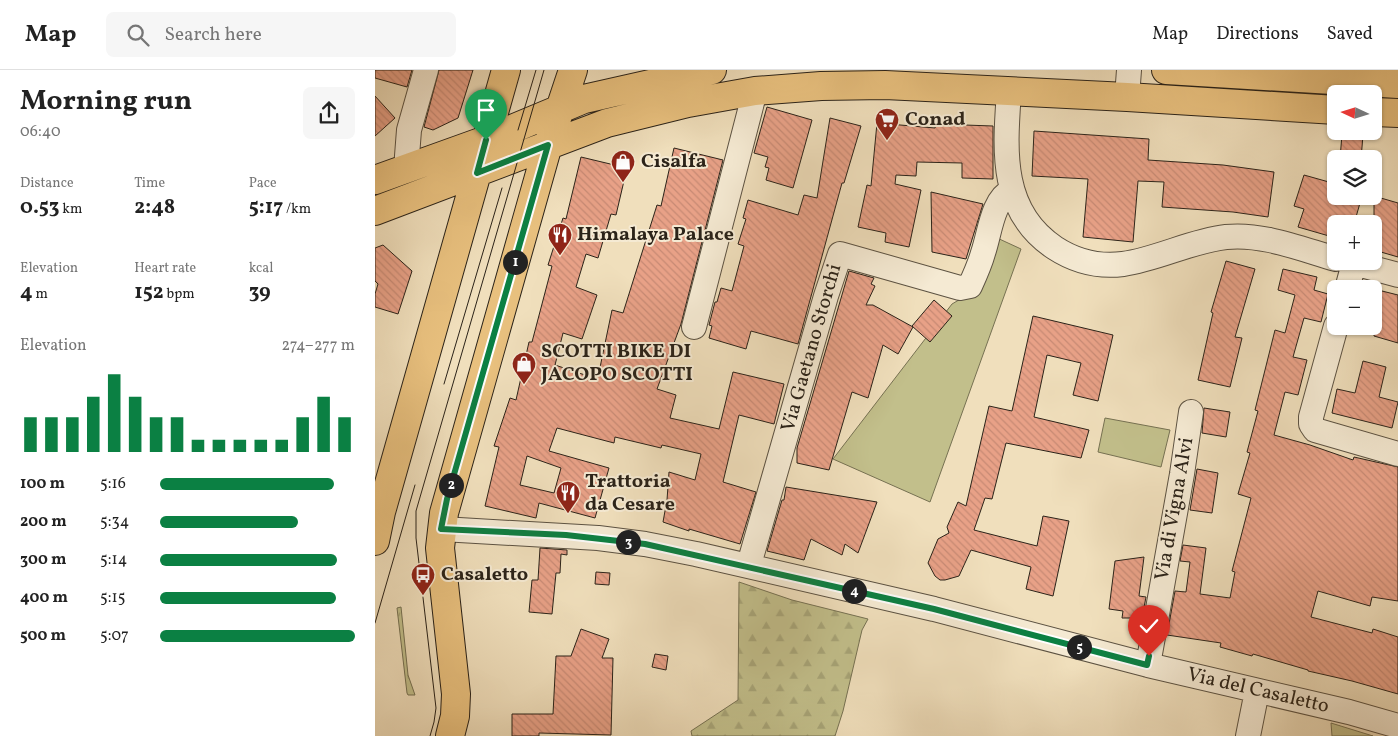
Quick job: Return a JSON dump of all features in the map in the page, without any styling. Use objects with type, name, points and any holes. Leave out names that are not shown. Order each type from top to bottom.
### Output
[{"type":"main road","points":[[376,534],[506,70]]},
{"type":"main road","points":[[450,736],[455,716],[455,686],[441,562],[441,529],[447,499],[548,145],[573,70]]},
{"type":"main road","points":[[375,180],[486,140],[559,109],[596,96],[712,70]]},
{"type":"main road","points":[[1166,70],[1398,84]]},
{"type":"main road","points":[[375,211],[591,128],[688,103],[755,90],[821,86],[886,78],[1009,91],[1128,83],[1327,110]]},
{"type":"main road","points":[[1383,113],[1398,114]]},
{"type":"street","points":[[406,169],[409,130],[427,70]]},
{"type":"street","points":[[1325,79],[1327,91]]},
{"type":"street","points":[[694,327],[755,90]]},
{"type":"street","points":[[1009,91],[1008,168],[1012,190],[1025,221],[1039,236],[1068,256],[1100,264],[1124,264],[1215,239],[1239,236],[1266,240],[1327,256]]},
{"type":"street","name":"Via Gaetano Storchi","points":[[750,561],[839,254],[960,288],[968,288],[983,254],[997,207],[1004,195],[1012,190]]},
{"type":"street","points":[[1379,270],[1398,275]]},
{"type":"street","points":[[1334,335],[1311,417],[1311,424],[1315,430],[1398,454]]},
{"type":"street","name":"Via di Vigna Alvi","points":[[1147,665],[1182,474],[1191,412]]},
{"type":"street","name":"Via del Casaletto","points":[[441,529],[566,535],[653,546],[934,609],[1147,665],[1349,712],[1398,726]]},
{"type":"street","points":[[1248,736],[1257,691]]},
{"type":"green space","points":[[995,237],[1021,249],[930,502],[833,459],[952,304],[969,294]]},
{"type":"green space","points":[[1105,418],[1170,430],[1161,467],[1098,452]]},
{"type":"green space","points":[[739,582],[792,600],[868,619],[862,630],[843,711],[835,736],[692,736],[691,731],[738,700]]},
{"type":"green space","points":[[401,607],[408,675],[415,695],[408,695],[407,693],[397,608]]},
{"type":"green space","points":[[1331,723],[1373,736],[1332,736]]},
{"type":"building","points":[[375,70],[412,70],[407,87],[375,78]]},
{"type":"building","points":[[439,70],[473,70],[458,118],[433,130],[424,127]]},
{"type":"building","points":[[375,96],[395,118],[375,136]]},
{"type":"building","points":[[767,107],[812,120],[793,188],[766,180],[769,168],[765,167],[768,157],[754,153]]},
{"type":"building","points":[[830,118],[861,126],[844,183],[842,183],[798,344],[751,331],[746,349],[709,338],[712,326],[709,325],[721,288],[732,291],[744,246],[738,244],[746,219],[743,218],[748,200],[798,215],[804,195],[817,198]]},
{"type":"building","points":[[877,123],[935,128],[936,124],[993,126],[993,179],[962,178],[962,163],[917,162],[916,176],[896,175],[895,184],[921,190],[909,247],[885,242],[886,233],[858,227],[867,185],[871,186]]},
{"type":"building","points":[[1034,131],[1149,139],[1148,160],[1223,165],[1274,172],[1268,217],[1233,212],[1162,207],[1164,182],[1138,181],[1133,242],[1083,237],[1088,179],[1032,176]]},
{"type":"building","points":[[1342,140],[1363,140],[1362,150],[1341,150]]},
{"type":"building","points":[[674,148],[723,160],[681,324],[657,389],[676,395],[670,418],[719,429],[733,372],[784,384],[774,424],[739,415],[723,482],[756,492],[740,544],[689,529],[689,531],[663,522],[669,472],[695,480],[701,454],[662,445],[661,448],[615,437],[614,443],[557,428],[549,451],[609,468],[595,518],[539,503],[536,518],[485,506],[499,447],[494,446],[510,398],[516,400],[529,342],[532,342],[552,266],[548,265],[563,218],[566,219],[581,157],[627,168],[616,215],[611,214],[598,258],[586,254],[576,287],[597,295],[582,339],[563,333],[555,365],[585,375],[585,373],[598,377],[612,310],[623,313],[657,205],[661,206]],"holes":[[[527,456],[561,468],[554,493],[520,485]]]},
{"type":"building","points":[[1304,175],[1327,181],[1327,205],[1359,205],[1357,215],[1327,215],[1327,235],[1298,227],[1304,209],[1294,206]]},
{"type":"building","points":[[931,192],[983,204],[966,259],[932,252]]},
{"type":"building","points":[[1382,198],[1398,203],[1398,257],[1382,252],[1382,215],[1374,215],[1374,205],[1382,205]]},
{"type":"building","points":[[383,245],[412,271],[398,314],[375,307],[375,294],[378,284],[375,281],[375,248]]},
{"type":"building","points":[[1226,261],[1255,269],[1235,337],[1242,338],[1230,387],[1198,380],[1213,313],[1211,312]]},
{"type":"building","points":[[1283,269],[1317,277],[1314,290],[1327,294],[1327,298],[1321,322],[1304,318],[1293,357],[1307,360],[1298,395],[1285,392],[1274,435],[1353,460],[1354,457],[1398,467],[1398,601],[1372,597],[1370,606],[1318,591],[1311,617],[1372,633],[1373,629],[1398,637],[1398,694],[1308,671],[1253,654],[1252,656],[1220,647],[1221,643],[1167,635],[1175,591],[1186,592],[1190,562],[1180,561],[1183,545],[1206,548],[1200,594],[1230,598],[1235,572],[1232,571],[1251,498],[1238,494],[1250,453],[1247,452],[1258,411],[1255,410],[1275,330],[1285,333],[1295,295],[1278,290]]},
{"type":"building","points":[[849,271],[874,278],[871,284],[875,286],[866,305],[873,305],[913,327],[898,354],[883,345],[868,398],[852,392],[829,470],[797,463],[797,448]]},
{"type":"building","points":[[1382,291],[1398,295],[1398,343],[1374,336],[1382,335]]},
{"type":"building","points":[[934,300],[952,316],[930,342],[912,326]]},
{"type":"building","points":[[1033,316],[1113,335],[1098,401],[1073,395],[1081,363],[1047,355],[1034,417],[1089,430],[1081,458],[1006,443],[992,499],[985,498],[974,530],[1037,546],[1043,516],[1069,521],[1053,596],[1026,589],[1031,567],[971,550],[959,576],[940,580],[935,576],[928,563],[938,539],[949,533],[947,527],[958,502],[966,506],[989,406],[1012,411]]},
{"type":"building","points":[[1363,361],[1386,367],[1379,397],[1398,402],[1392,428],[1332,413],[1337,389],[1355,393]]},
{"type":"building","points":[[1204,408],[1230,412],[1226,437],[1202,433]]},
{"type":"building","points":[[1197,469],[1218,473],[1212,513],[1190,510]]},
{"type":"building","points":[[786,487],[877,502],[858,553],[845,544],[842,555],[811,539],[804,560],[767,551],[782,500],[784,500]]},
{"type":"building","points":[[540,548],[567,550],[567,555],[561,554],[560,573],[556,573],[552,614],[529,612],[532,580],[538,580]]},
{"type":"building","points":[[1144,557],[1139,596],[1146,597],[1142,618],[1122,618],[1123,611],[1109,609],[1115,561]]},
{"type":"building","points":[[596,572],[610,573],[609,585],[595,584]]},
{"type":"building","points":[[581,629],[609,639],[602,658],[613,658],[611,735],[539,733],[539,736],[512,736],[512,714],[553,714],[556,656],[571,656]]},
{"type":"building","points":[[655,654],[668,656],[666,670],[652,667]]},
{"type":"tram line","points":[[518,130],[536,70]]},
{"type":"tram line","points":[[430,736],[436,708],[416,538],[416,511],[544,70]]},
{"type":"tram line","points":[[444,384],[502,188]]},
{"type":"tram line","points":[[375,623],[415,485]]},
{"type":"place","name":"Conad","points":[[887,141]]},
{"type":"place","name":"Cisalfa","points":[[623,183]]},
{"type":"place","name":"Himalaya Palace","points":[[560,256]]},
{"type":"place","name":"SCOTTI BIKE DI JACOPO SCOTTI","points":[[524,385]]},
{"type":"place","name":"Trattoria da Cesare","points":[[568,514]]},
{"type":"place","name":"Casaletto","points":[[423,596]]},
{"type":"route","points":[[486,140],[477,173],[548,145],[447,499],[441,529],[566,535],[645,544],[934,609],[1147,665],[1149,656]]}]
